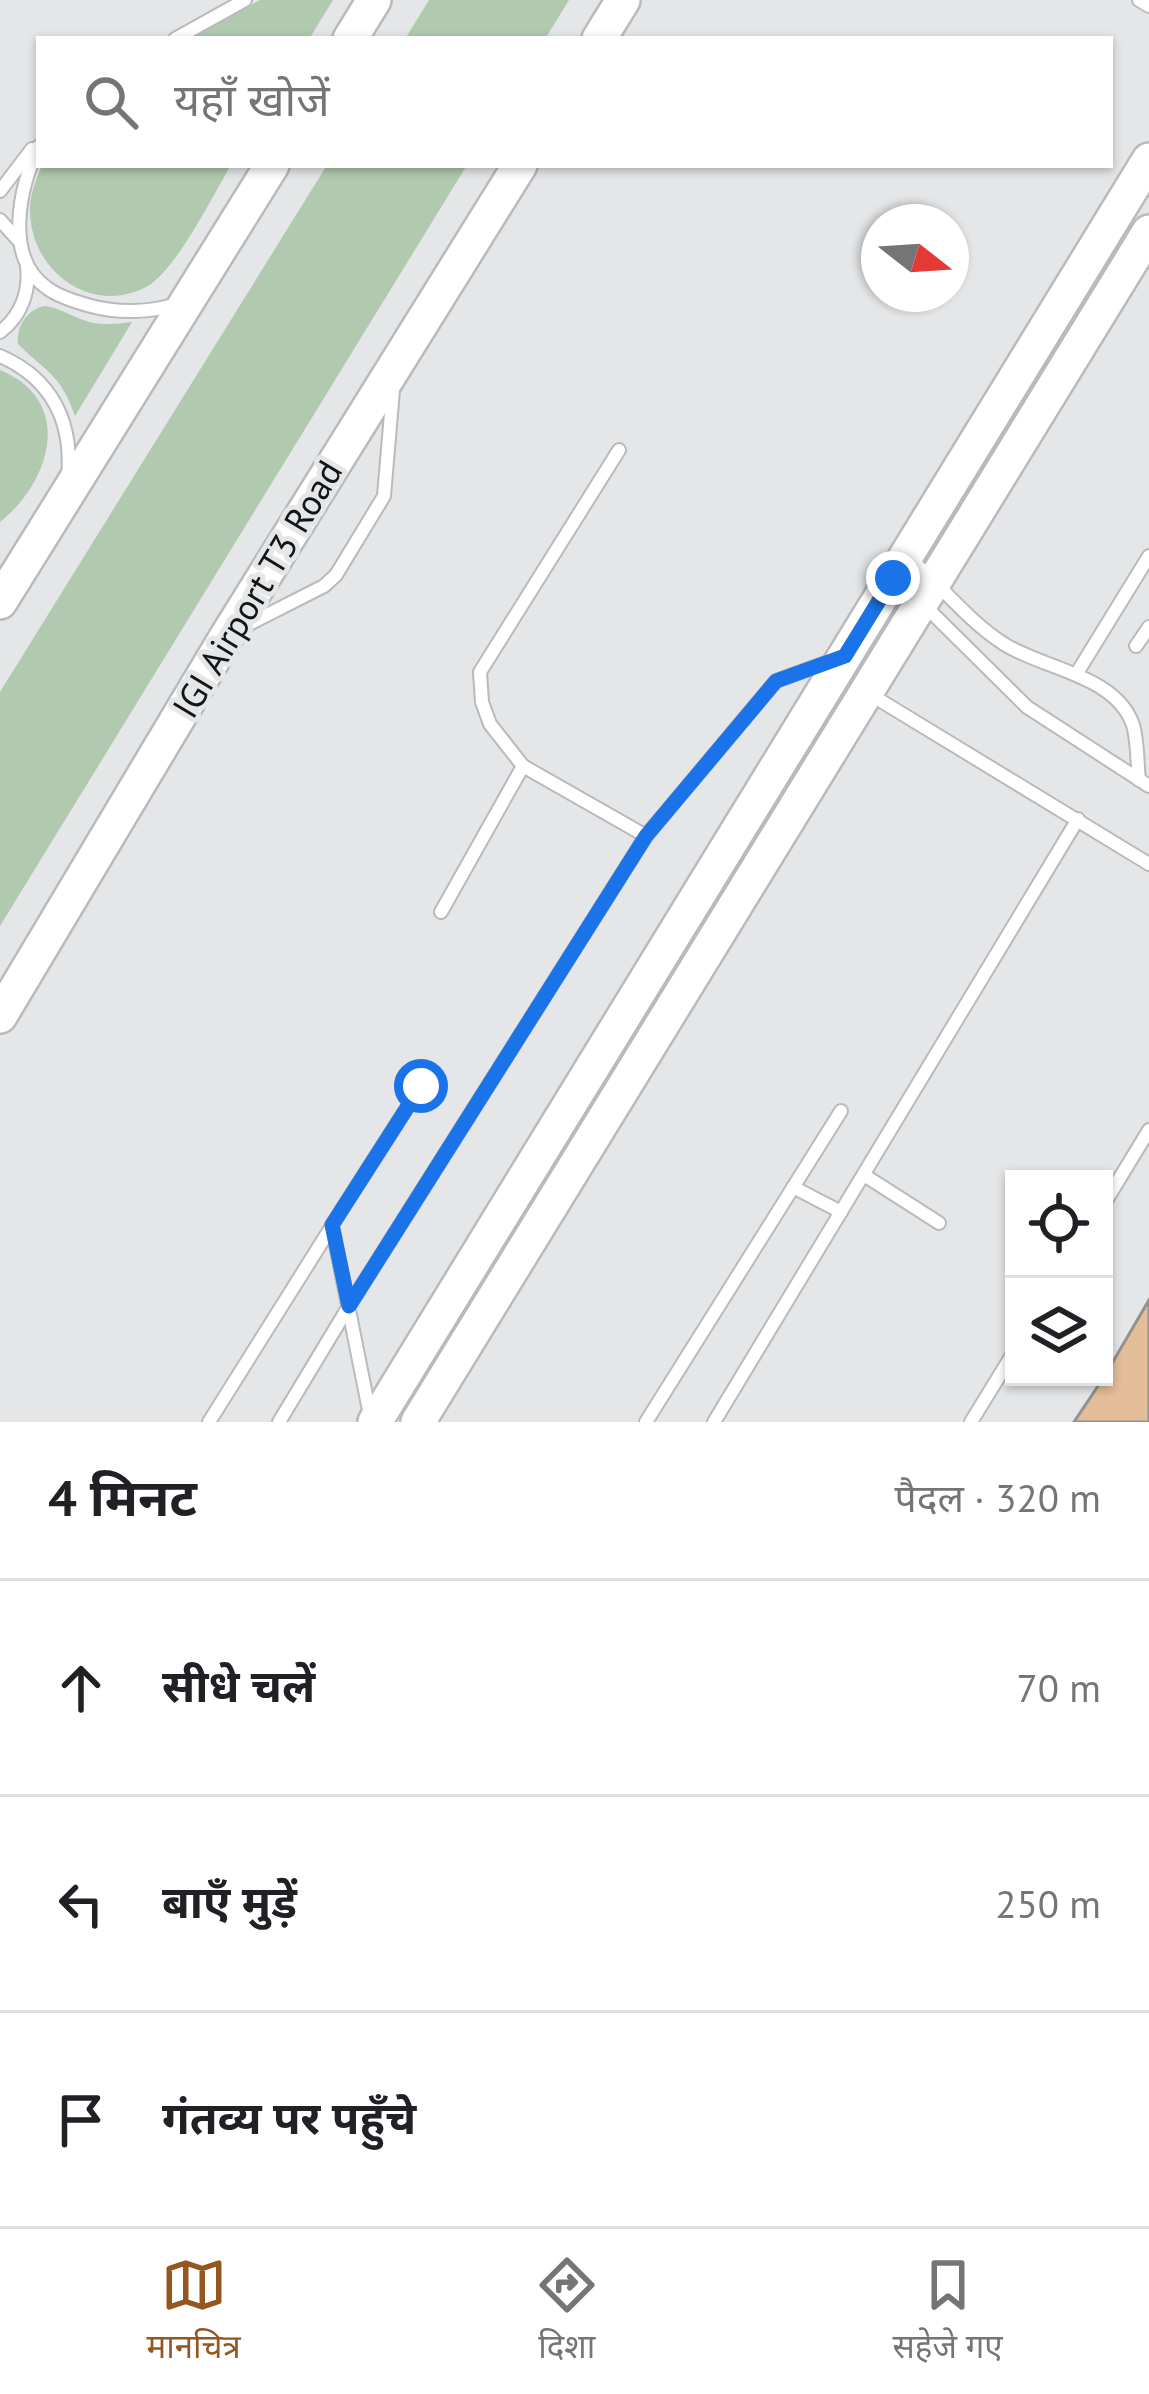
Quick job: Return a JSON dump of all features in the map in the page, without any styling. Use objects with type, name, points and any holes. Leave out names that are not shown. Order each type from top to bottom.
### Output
[{"type":"main road","points":[[352,36],[374,0]]},
{"type":"main road","points":[[601,36],[623,0]]},
{"type":"main road","points":[[373,1422],[1149,160]]},
{"type":"main road","points":[[0,602],[270,168]]},
{"type":"main road","name":"IGI Airport T3 Road","points":[[0,1016],[227,636],[518,168]]},
{"type":"main road","points":[[418,1422],[1149,232]]},
{"type":"main road","points":[[0,984],[17,975],[42,948]]},
{"type":"lane","points":[[180,36],[245,0]]},
{"type":"lane","points":[[1139,0],[1149,6]]},
{"type":"lane","points":[[0,191],[36,147]]},
{"type":"lane","points":[[0,332],[23,304],[28,280],[20,197],[36,152]]},
{"type":"lane","points":[[0,220],[17,237],[38,280],[62,297],[104,309],[166,308],[195,287]]},
{"type":"lane","points":[[0,356],[41,382],[63,419],[69,464],[68,484],[59,506]]},
{"type":"lane","points":[[227,636],[324,586],[358,540],[386,488],[394,365]]},
{"type":"lane","points":[[619,449],[480,672],[482,702],[490,724],[523,766],[646,836]]},
{"type":"lane","points":[[1076,674],[1149,556]]},
{"type":"lane","points":[[900,567],[1008,647],[1076,674],[1121,704],[1133,726],[1144,783]]},
{"type":"lane","points":[[900,567],[929,592],[1027,707],[1144,783]]},
{"type":"lane","points":[[1136,646],[1149,627]]},
{"type":"lane","points":[[279,1422],[646,836],[776,681],[845,656]]},
{"type":"lane","points":[[867,692],[1149,864]]},
{"type":"lane","points":[[441,912],[523,766]]},
{"type":"lane","points":[[714,1422],[1078,819]]},
{"type":"lane","points":[[209,1422],[421,1086]]},
{"type":"lane","points":[[646,1422],[841,1112]]},
{"type":"lane","points":[[1113,1189],[1149,1130]]},
{"type":"lane","points":[[864,1174],[939,1223]]},
{"type":"lane","points":[[794,1186],[841,1212]]},
{"type":"lane","points":[[332,1225],[373,1422]]},
{"type":"lane","points":[[971,1422],[1005,1367]]},
{"type":"green space","points":[[260,0],[333,0],[311,36],[195,36]]},
{"type":"green space","points":[[429,0],[569,0],[547,36],[407,36]]},
{"type":"green space","points":[[41,168],[229,168],[169,265],[146,287],[125,294],[85,291],[52,268],[33,232],[32,192]]},
{"type":"green space","points":[[325,168],[465,168],[0,926],[0,692]]},
{"type":"green space","points":[[45,306],[95,323],[132,322],[75,416],[58,382],[18,344],[24,320]]},
{"type":"green space","points":[[0,370],[24,384],[39,401],[47,442],[32,485],[0,522]]},
{"type":"building","points":[[1149,1300],[1149,1422],[1074,1422],[1098,1386],[1113,1386],[1113,1362]]},
{"type":"route","points":[[421,1086],[332,1225],[349,1306],[646,836],[776,681],[845,656],[893,578]]}]
